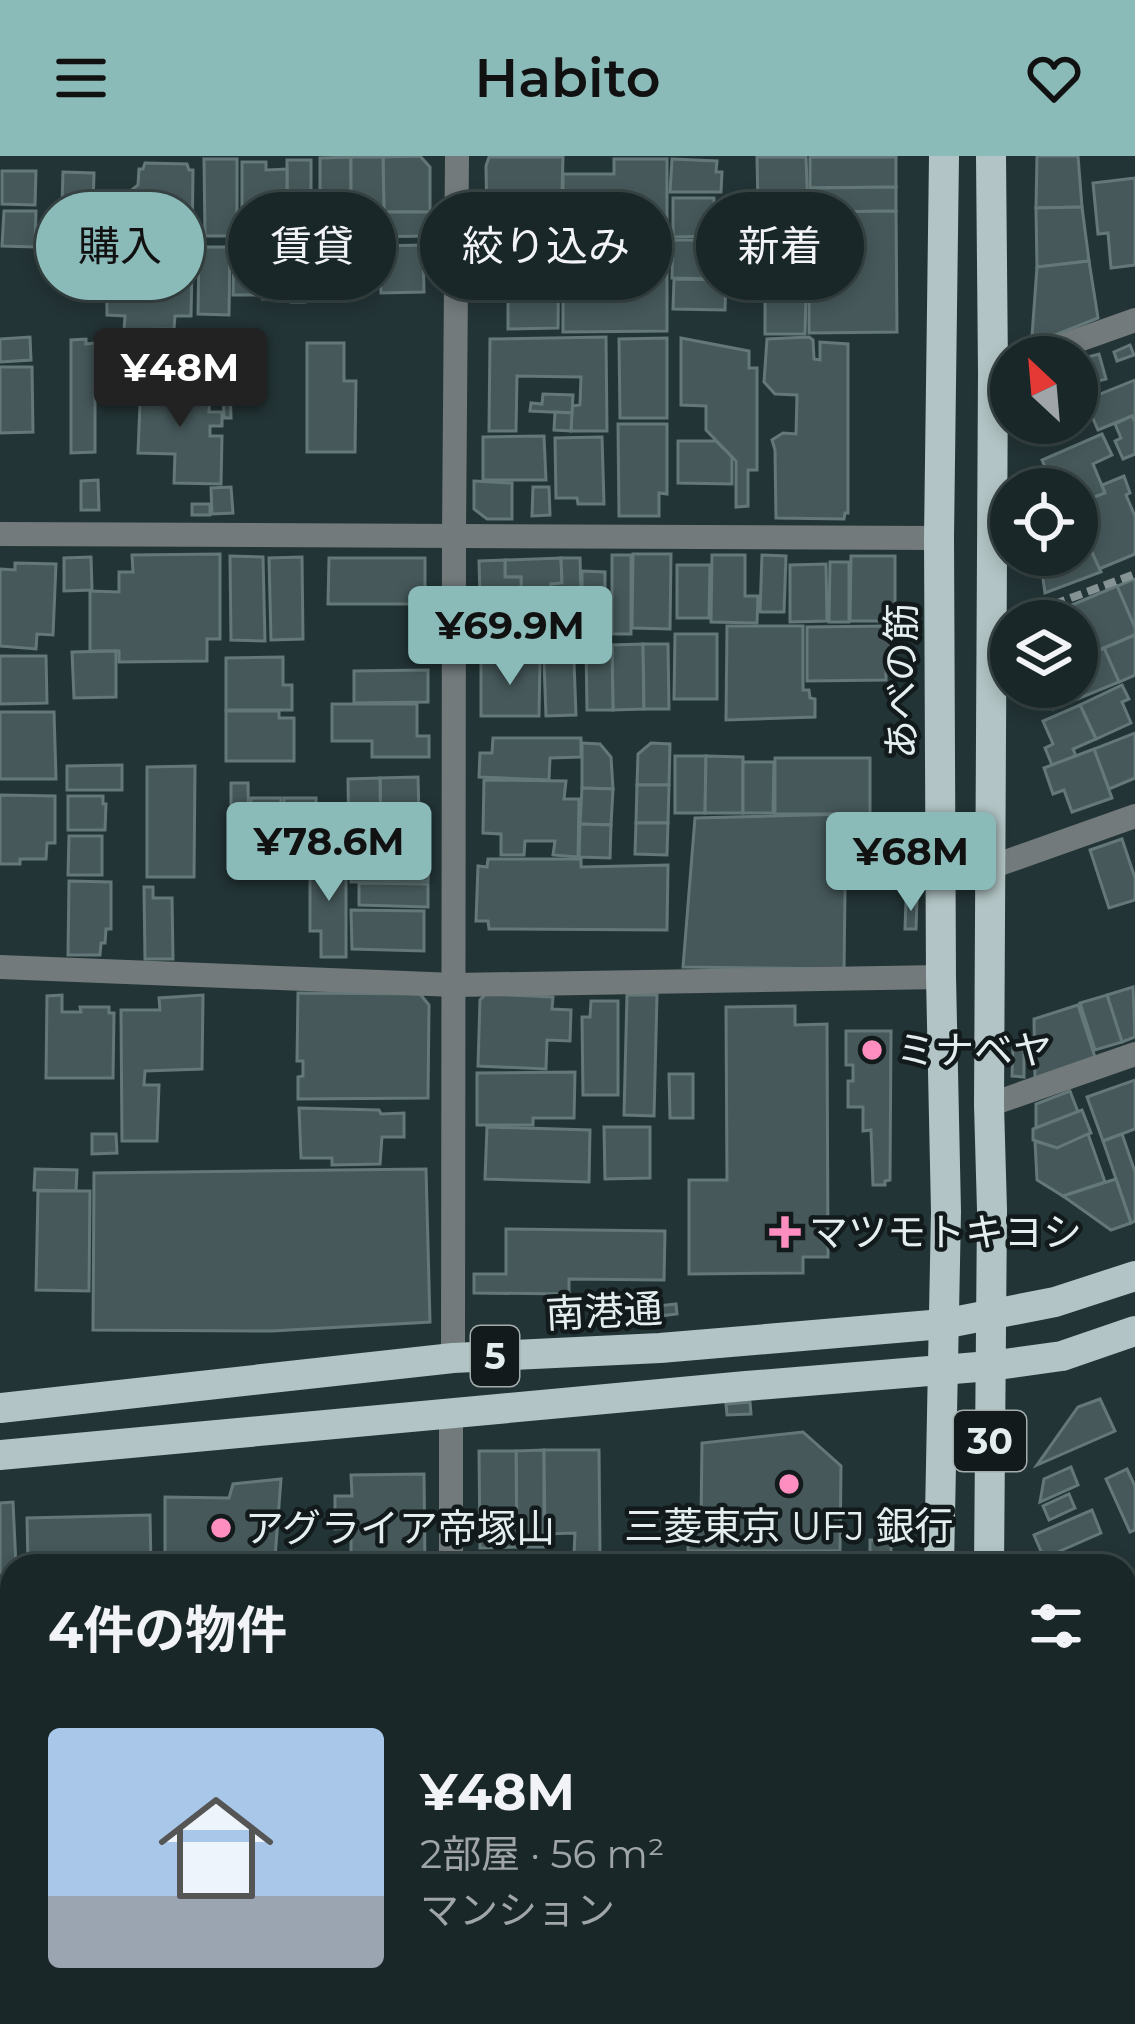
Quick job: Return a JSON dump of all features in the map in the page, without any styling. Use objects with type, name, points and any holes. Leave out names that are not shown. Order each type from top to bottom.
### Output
[{"type":"main road","name":"あべの筋","points":[[939,1554],[946,1213],[940,538],[944,156]]},
{"type":"main road","name":"30","points":[[991,156],[1000,336]]},
{"type":"main road","name":"30","points":[[992,600],[999,444]]},
{"type":"main road","name":"30","points":[[988,1554],[991,708]]},
{"type":"main road","name":"南港通","points":[[0,1408],[453,1358],[660,1348],[943,1324],[1055,1302],[1135,1276]]},
{"type":"main road","name":"5","points":[[0,1455],[990,1366],[1062,1356],[1135,1331]]},
{"type":"street","points":[[453,1358],[457,156]]},
{"type":"street","points":[[1090,336],[1135,320]]},
{"type":"street","points":[[0,534],[940,538]]},
{"type":"street","points":[[991,867],[1135,816]]},
{"type":"street","points":[[0,967],[454,985],[941,977]]},
{"type":"street","points":[[989,1105],[1135,1054]]},
{"type":"street","points":[[451,1412],[451,1554]]},
{"type":"path","points":[[1066,600],[1135,574]]},
{"type":"building","points":[[420,156],[430,167],[430,192],[420,192],[420,212],[396,212],[396,192],[384,192],[383,157]]},
{"type":"building","points":[[1037,156],[1078,156],[1082,207],[1036,208]]},
{"type":"building","points":[[351,157],[351,192],[320,192],[320,158]]},
{"type":"building","points":[[351,157],[383,157],[384,192],[351,192]]},
{"type":"building","points":[[489,157],[563,157],[562,192],[486,192]]},
{"type":"building","points":[[757,157],[806,157],[807,192],[758,192]]},
{"type":"building","points":[[810,157],[896,157],[896,187],[810,188]]},
{"type":"building","points":[[204,159],[237,159],[237,192],[228,192],[228,236],[205,236]]},
{"type":"building","points":[[614,159],[667,159],[667,192],[563,192],[563,174],[614,174]]},
{"type":"building","points":[[672,159],[717,161],[721,192],[670,192]]},
{"type":"building","points":[[287,160],[311,160],[311,192],[287,192]]},
{"type":"building","points":[[242,162],[266,162],[266,170],[287,169],[287,192],[242,192]]},
{"type":"building","points":[[145,163],[187,164],[193,170],[193,192],[129,192],[138,185],[139,169]]},
{"type":"building","points":[[2,171],[36,171],[35,205],[2,204]]},
{"type":"building","points":[[63,172],[94,173],[93,192],[62,192]]},
{"type":"building","points":[[1135,178],[1135,265],[1111,268],[1108,233],[1098,234],[1093,183]]},
{"type":"building","points":[[896,187],[896,211],[864,211],[864,192],[813,192],[813,188]]},
{"type":"building","points":[[673,198],[696,198],[696,236],[673,237]]},
{"type":"building","points":[[1082,207],[1089,261],[1037,267],[1036,208]]},
{"type":"building","points":[[4,211],[36,211],[35,247],[2,246]]},
{"type":"building","points":[[864,211],[896,211],[897,332],[809,333],[809,300],[864,300]]},
{"type":"building","points":[[396,212],[420,212],[420,236],[396,236]]},
{"type":"building","points":[[673,240],[696,240],[696,278],[672,278]]},
{"type":"building","points":[[420,245],[420,292],[396,293],[396,246]]},
{"type":"building","points":[[204,247],[228,247],[229,315],[198,314],[198,300],[204,300]]},
{"type":"building","points":[[1089,261],[1098,318],[1053,336],[1032,336],[1037,267]]},
{"type":"building","points":[[674,279],[696,279],[696,300],[725,300],[725,310],[673,309]]},
{"type":"building","points":[[107,300],[191,300],[191,316],[175,316],[174,329],[124,330],[125,316],[107,315]]},
{"type":"building","points":[[508,300],[558,300],[558,328],[508,329]]},
{"type":"building","points":[[563,300],[667,300],[667,331],[563,332]]},
{"type":"building","points":[[765,300],[806,300],[805,334],[765,334]]},
{"type":"building","points":[[126,336],[198,336],[198,373],[126,373]]},
{"type":"building","points":[[30,337],[31,360],[0,362],[0,339]]},
{"type":"building","points":[[606,337],[607,431],[571,431],[572,406],[580,405],[581,377],[517,376],[516,431],[489,431],[490,339]]},
{"type":"building","points":[[809,337],[814,359],[820,360],[820,342],[848,344],[848,513],[844,519],[776,518],[772,440],[783,433],[796,434],[797,395],[775,394],[764,382],[767,339]]},
{"type":"building","points":[[667,338],[667,418],[620,418],[619,339]]},
{"type":"building","points":[[681,338],[749,351],[749,368],[757,368],[757,470],[748,470],[748,506],[736,507],[736,461],[706,430],[706,406],[681,405]]},
{"type":"building","points":[[86,339],[86,344],[95,343],[95,452],[71,453],[71,340]]},
{"type":"building","points":[[307,343],[344,343],[344,381],[356,381],[355,452],[307,452]]},
{"type":"building","points":[[1130,345],[1134,355],[1117,361],[1114,352]]},
{"type":"building","points":[[229,349],[231,418],[224,418],[221,350]]},
{"type":"building","points":[[1098,354],[1106,379],[1098,381]]},
{"type":"building","points":[[0,367],[32,367],[33,432],[0,433]]},
{"type":"building","points":[[135,375],[160,376],[160,390],[210,391],[209,412],[222,412],[222,426],[210,426],[210,436],[222,436],[221,484],[174,483],[175,454],[138,453],[140,404],[134,404]]},
{"type":"building","points":[[1135,380],[1135,422],[1132,416],[1098,430],[1098,395]]},
{"type":"building","points":[[543,394],[573,395],[572,413],[530,411],[531,403],[542,404]]},
{"type":"building","points":[[555,412],[572,413],[571,431],[554,430]]},
{"type":"building","points":[[1132,416],[1135,454],[1123,459],[1115,441],[1121,438],[1115,424]]},
{"type":"building","points":[[618,424],[667,424],[667,494],[659,493],[659,516],[619,516]]},
{"type":"building","points":[[1102,434],[1112,455],[1093,464],[1095,468],[1046,468],[1042,460],[1079,444],[1098,444]]},
{"type":"building","points":[[544,436],[546,480],[483,480],[483,437]]},
{"type":"building","points":[[602,437],[604,504],[556,498],[555,438]]},
{"type":"building","points":[[678,441],[716,441],[732,457],[732,484],[678,483]]},
{"type":"building","points":[[1124,476],[1135,516],[1135,554],[1099,569],[1098,496],[1105,493],[1102,485]]},
{"type":"building","points":[[98,480],[99,510],[81,510],[81,481]]},
{"type":"building","points":[[474,481],[512,483],[512,519],[487,519],[474,509]]},
{"type":"building","points":[[231,487],[233,513],[212,514],[211,488]]},
{"type":"building","points":[[533,487],[549,487],[550,515],[532,516]]},
{"type":"building","points":[[192,504],[210,504],[210,515],[192,515]]},
{"type":"building","points":[[220,554],[220,639],[207,639],[207,661],[119,662],[119,651],[90,651],[90,591],[119,592],[119,572],[133,572],[132,555]]},
{"type":"building","points":[[633,554],[671,554],[670,629],[632,628]]},
{"type":"building","points":[[612,555],[631,555],[631,634],[612,634]]},
{"type":"building","points":[[712,555],[745,555],[745,596],[758,596],[757,623],[711,622]]},
{"type":"building","points":[[762,555],[786,556],[784,612],[760,612]]},
{"type":"building","points":[[230,556],[263,557],[265,641],[231,640]]},
{"type":"building","points":[[851,556],[895,556],[895,621],[850,621]]},
{"type":"building","points":[[91,557],[92,590],[64,591],[64,558]]},
{"type":"building","points":[[302,557],[303,639],[271,640],[269,558]]},
{"type":"building","points":[[329,558],[425,558],[425,604],[328,604]]},
{"type":"building","points":[[561,558],[562,583],[551,584],[552,600],[521,601],[521,577],[505,577],[505,560]]},
{"type":"building","points":[[561,558],[580,558],[582,631],[553,632],[551,584],[562,583]]},
{"type":"building","points":[[505,560],[505,577],[521,577],[522,631],[481,632],[479,561]]},
{"type":"building","points":[[830,562],[849,562],[849,622],[829,622]]},
{"type":"building","points":[[15,563],[56,564],[53,635],[37,634],[36,649],[0,646],[0,569],[15,570]]},
{"type":"building","points":[[826,564],[827,621],[790,622],[790,565]]},
{"type":"building","points":[[677,565],[710,565],[709,618],[677,618]]},
{"type":"building","points":[[582,571],[605,572],[605,633],[582,633]]},
{"type":"building","points":[[1043,576],[1090,576],[1045,593]]},
{"type":"building","points":[[1135,579],[1135,628],[1117,586]]},
{"type":"building","points":[[1117,586],[1135,635],[1098,650],[1098,600],[1084,600]]},
{"type":"building","points":[[727,626],[803,626],[803,690],[815,699],[815,717],[726,720]]},
{"type":"building","points":[[890,626],[891,667],[886,667],[886,680],[807,681],[807,627]]},
{"type":"building","points":[[675,634],[717,634],[717,699],[674,699]]},
{"type":"building","points":[[494,635],[572,635],[572,655],[494,655]]},
{"type":"building","points":[[1135,635],[1135,675],[1119,682],[1104,648]]},
{"type":"building","points":[[643,644],[644,709],[613,710],[612,645]]},
{"type":"building","points":[[643,644],[668,644],[669,709],[644,709]]},
{"type":"building","points":[[612,645],[613,710],[587,710],[586,646]]},
{"type":"building","points":[[1104,648],[1119,682],[1098,691],[1098,650]]},
{"type":"building","points":[[116,651],[116,697],[74,698],[72,652]]},
{"type":"building","points":[[0,656],[46,656],[47,703],[0,704]]},
{"type":"building","points":[[283,657],[283,685],[292,685],[292,710],[226,710],[226,658]]},
{"type":"building","points":[[481,659],[540,660],[539,716],[481,716]]},
{"type":"building","points":[[574,661],[576,715],[546,716],[544,662]]},
{"type":"building","points":[[428,670],[428,702],[354,703],[354,671]]},
{"type":"building","points":[[1122,685],[1129,699],[1122,702],[1131,723],[1096,739],[1081,708],[1098,708],[1098,696]]},
{"type":"building","points":[[332,704],[417,704],[417,736],[429,736],[429,757],[372,757],[372,741],[332,741]]},
{"type":"building","points":[[1081,708],[1096,739],[1073,749],[1076,756],[1052,765],[1045,748],[1053,744],[1043,721]]},
{"type":"building","points":[[226,711],[279,711],[279,718],[294,718],[294,761],[226,761]]},
{"type":"building","points":[[0,712],[54,712],[56,779],[0,779]]},
{"type":"building","points":[[1135,733],[1135,778],[1109,789],[1094,749]]},
{"type":"building","points":[[493,738],[581,738],[581,757],[550,758],[549,780],[479,777],[480,753],[492,753]]},
{"type":"building","points":[[582,743],[600,744],[611,757],[613,789],[582,788]]},
{"type":"building","points":[[651,743],[670,744],[669,785],[637,785],[638,754]]},
{"type":"building","points":[[1094,749],[1112,798],[1072,812],[1064,790],[1053,794],[1044,768]]},
{"type":"building","points":[[675,756],[706,756],[705,813],[675,813]]},
{"type":"building","points":[[706,756],[743,757],[743,813],[705,813]]},
{"type":"building","points":[[775,758],[870,758],[870,814],[775,814]]},
{"type":"building","points":[[743,762],[774,762],[773,813],[743,813]]},
{"type":"building","points":[[122,765],[122,790],[67,790],[67,766]]},
{"type":"building","points":[[195,766],[194,877],[147,877],[147,767]]},
{"type":"building","points":[[418,777],[420,853],[381,854],[380,778]]},
{"type":"building","points":[[380,778],[381,854],[349,854],[348,779]]},
{"type":"building","points":[[484,780],[566,781],[564,799],[579,799],[578,857],[553,855],[555,841],[525,841],[524,855],[501,855],[501,834],[483,833]]},
{"type":"building","points":[[231,783],[248,783],[249,849],[231,849]]},
{"type":"building","points":[[637,785],[669,785],[668,823],[636,823]]},
{"type":"building","points":[[582,788],[613,789],[611,825],[580,824]]},
{"type":"building","points":[[0,795],[55,796],[55,843],[47,843],[46,859],[0,864]]},
{"type":"building","points":[[68,796],[103,796],[105,830],[68,830]]},
{"type":"building","points":[[251,798],[281,798],[281,850],[250,849]]},
{"type":"building","points":[[284,798],[316,798],[317,844],[306,844],[306,850],[284,850]]},
{"type":"building","points":[[325,804],[347,805],[346,854],[323,854]]},
{"type":"building","points":[[846,814],[844,969],[683,967],[695,818]]},
{"type":"building","points":[[636,823],[668,823],[667,855],[635,854]]},
{"type":"building","points":[[580,824],[611,825],[610,858],[579,857]]},
{"type":"building","points":[[69,836],[102,836],[102,875],[68,875]]},
{"type":"building","points":[[1122,839],[1135,878],[1135,900],[1109,908],[1090,850]]},
{"type":"building","points":[[352,856],[429,857],[428,881],[351,882]]},
{"type":"building","points":[[310,857],[346,857],[346,957],[321,957],[321,931],[310,931]]},
{"type":"building","points":[[488,859],[581,859],[581,867],[668,865],[667,930],[489,929],[488,921],[476,921],[478,866],[487,867]]},
{"type":"building","points":[[69,881],[111,882],[111,929],[106,929],[100,955],[68,955]]},
{"type":"building","points":[[359,883],[428,884],[428,907],[359,905]]},
{"type":"building","points":[[144,887],[153,887],[153,898],[172,898],[173,959],[145,959]]},
{"type":"building","points":[[906,900],[917,900],[916,929],[905,929]]},
{"type":"building","points":[[351,910],[424,911],[424,951],[352,949]]},
{"type":"building","points":[[1133,987],[1135,1037],[1122,1042],[1107,995]]},
{"type":"building","points":[[298,993],[420,994],[429,1005],[428,1098],[298,1099],[303,1061],[297,1061]]},
{"type":"building","points":[[486,994],[553,997],[552,1009],[571,1010],[570,1041],[547,1040],[546,1069],[478,1066],[480,1000]]},
{"type":"building","points":[[62,995],[62,1012],[109,1007],[109,1013],[114,1013],[113,1078],[46,1078],[47,996]]},
{"type":"building","points":[[203,995],[202,1069],[145,1071],[144,1085],[159,1085],[157,1141],[122,1141],[121,1010],[160,1010],[159,998]]},
{"type":"building","points":[[627,995],[657,995],[654,1116],[624,1115]]},
{"type":"building","points":[[1107,995],[1122,1042],[1095,1050],[1080,1003]]},
{"type":"building","points":[[591,1001],[618,1001],[618,1095],[583,1095],[582,1017],[590,1017]]},
{"type":"building","points":[[1078,1005],[1095,1057],[1035,1079],[1034,1019]]},
{"type":"building","points":[[795,1006],[795,1025],[827,1024],[828,1257],[803,1257],[803,1273],[689,1274],[689,1180],[727,1180],[726,1007]]},
{"type":"building","points":[[846,1031],[891,1031],[890,1180],[885,1185],[873,1185],[871,1130],[863,1131],[863,1107],[848,1107],[853,1065],[846,1065]]},
{"type":"building","points":[[1013,1047],[1024,1048],[1024,1077],[1012,1076]]},
{"type":"building","points":[[575,1072],[574,1118],[533,1118],[533,1125],[477,1125],[477,1073]]},
{"type":"building","points":[[669,1074],[693,1074],[693,1118],[670,1118]]},
{"type":"building","points":[[1135,1080],[1135,1129],[1103,1141],[1087,1097]]},
{"type":"building","points":[[1070,1091],[1078,1112],[1036,1128],[1036,1104]]},
{"type":"building","points":[[299,1108],[404,1113],[404,1137],[382,1137],[380,1164],[332,1165],[332,1158],[301,1158]]},
{"type":"building","points":[[1082,1110],[1091,1133],[1057,1148],[1033,1140],[1033,1129]]},
{"type":"building","points":[[487,1127],[590,1130],[589,1182],[485,1179]]},
{"type":"building","points":[[604,1127],[650,1127],[650,1178],[605,1179]]},
{"type":"building","points":[[92,1134],[116,1134],[117,1153],[92,1154]]},
{"type":"building","points":[[1088,1134],[1105,1182],[1063,1196],[1037,1180],[1035,1141],[1057,1148]]},
{"type":"building","points":[[1122,1134],[1135,1172],[1135,1221],[1131,1223],[1103,1141]]},
{"type":"building","points":[[35,1169],[77,1170],[76,1191],[34,1190]]},
{"type":"building","points":[[426,1169],[430,1322],[272,1331],[93,1330],[94,1173]]},
{"type":"building","points":[[1116,1179],[1131,1223],[1111,1230],[1063,1196]]},
{"type":"building","points":[[38,1191],[90,1191],[89,1291],[36,1290]]},
{"type":"building","points":[[506,1229],[665,1231],[664,1280],[569,1279],[569,1294],[474,1293],[474,1274],[506,1274]]},
{"type":"building","points":[[676,1304],[677,1314],[651,1317],[649,1307]]},
{"type":"building","points":[[1100,1399],[1115,1431],[1037,1465],[1078,1407]]},
{"type":"building","points":[[750,1402],[751,1414],[727,1415],[726,1404]]},
{"type":"building","points":[[803,1432],[841,1466],[840,1551],[688,1551],[689,1521],[701,1521],[702,1443]]},
{"type":"building","points":[[544,1450],[544,1547],[517,1547],[516,1451]]},
{"type":"building","points":[[544,1450],[599,1450],[600,1554],[574,1554],[575,1533],[545,1534]]},
{"type":"building","points":[[479,1451],[516,1451],[517,1547],[480,1548]]},
{"type":"building","points":[[1071,1467],[1078,1485],[1040,1502],[1044,1479]]},
{"type":"building","points":[[1127,1469],[1135,1486],[1135,1530],[1130,1532],[1106,1479]]},
{"type":"building","points":[[424,1474],[425,1554],[351,1554],[351,1528],[335,1529],[335,1496],[352,1496],[351,1475]]},
{"type":"building","name":"アグライア帝塚山","points":[[281,1479],[275,1554],[165,1554],[165,1497],[229,1498],[233,1484]]},
{"type":"building","points":[[1069,1494],[1075,1508],[1049,1520],[1043,1506]]},
{"type":"building","points":[[13,1502],[15,1554],[0,1554],[0,1503]]},
{"type":"building","points":[[1092,1510],[1101,1533],[1053,1554],[1042,1554],[1034,1535]]},
{"type":"building","points":[[150,1515],[151,1554],[28,1554],[27,1518]]},
{"type":"building","points":[[870,1540],[891,1540],[891,1554],[870,1554]]},
{"type":"place","name":"ミナベヤ","points":[[872,1050]]},
{"type":"place","name":"マツモトキヨシ","points":[[785,1232]]},
{"type":"place","name":"三菱東京 UFJ 銀行","points":[[789,1484]]},
{"type":"place","name":"アグライア帝塚山","points":[[221,1528]]}]
